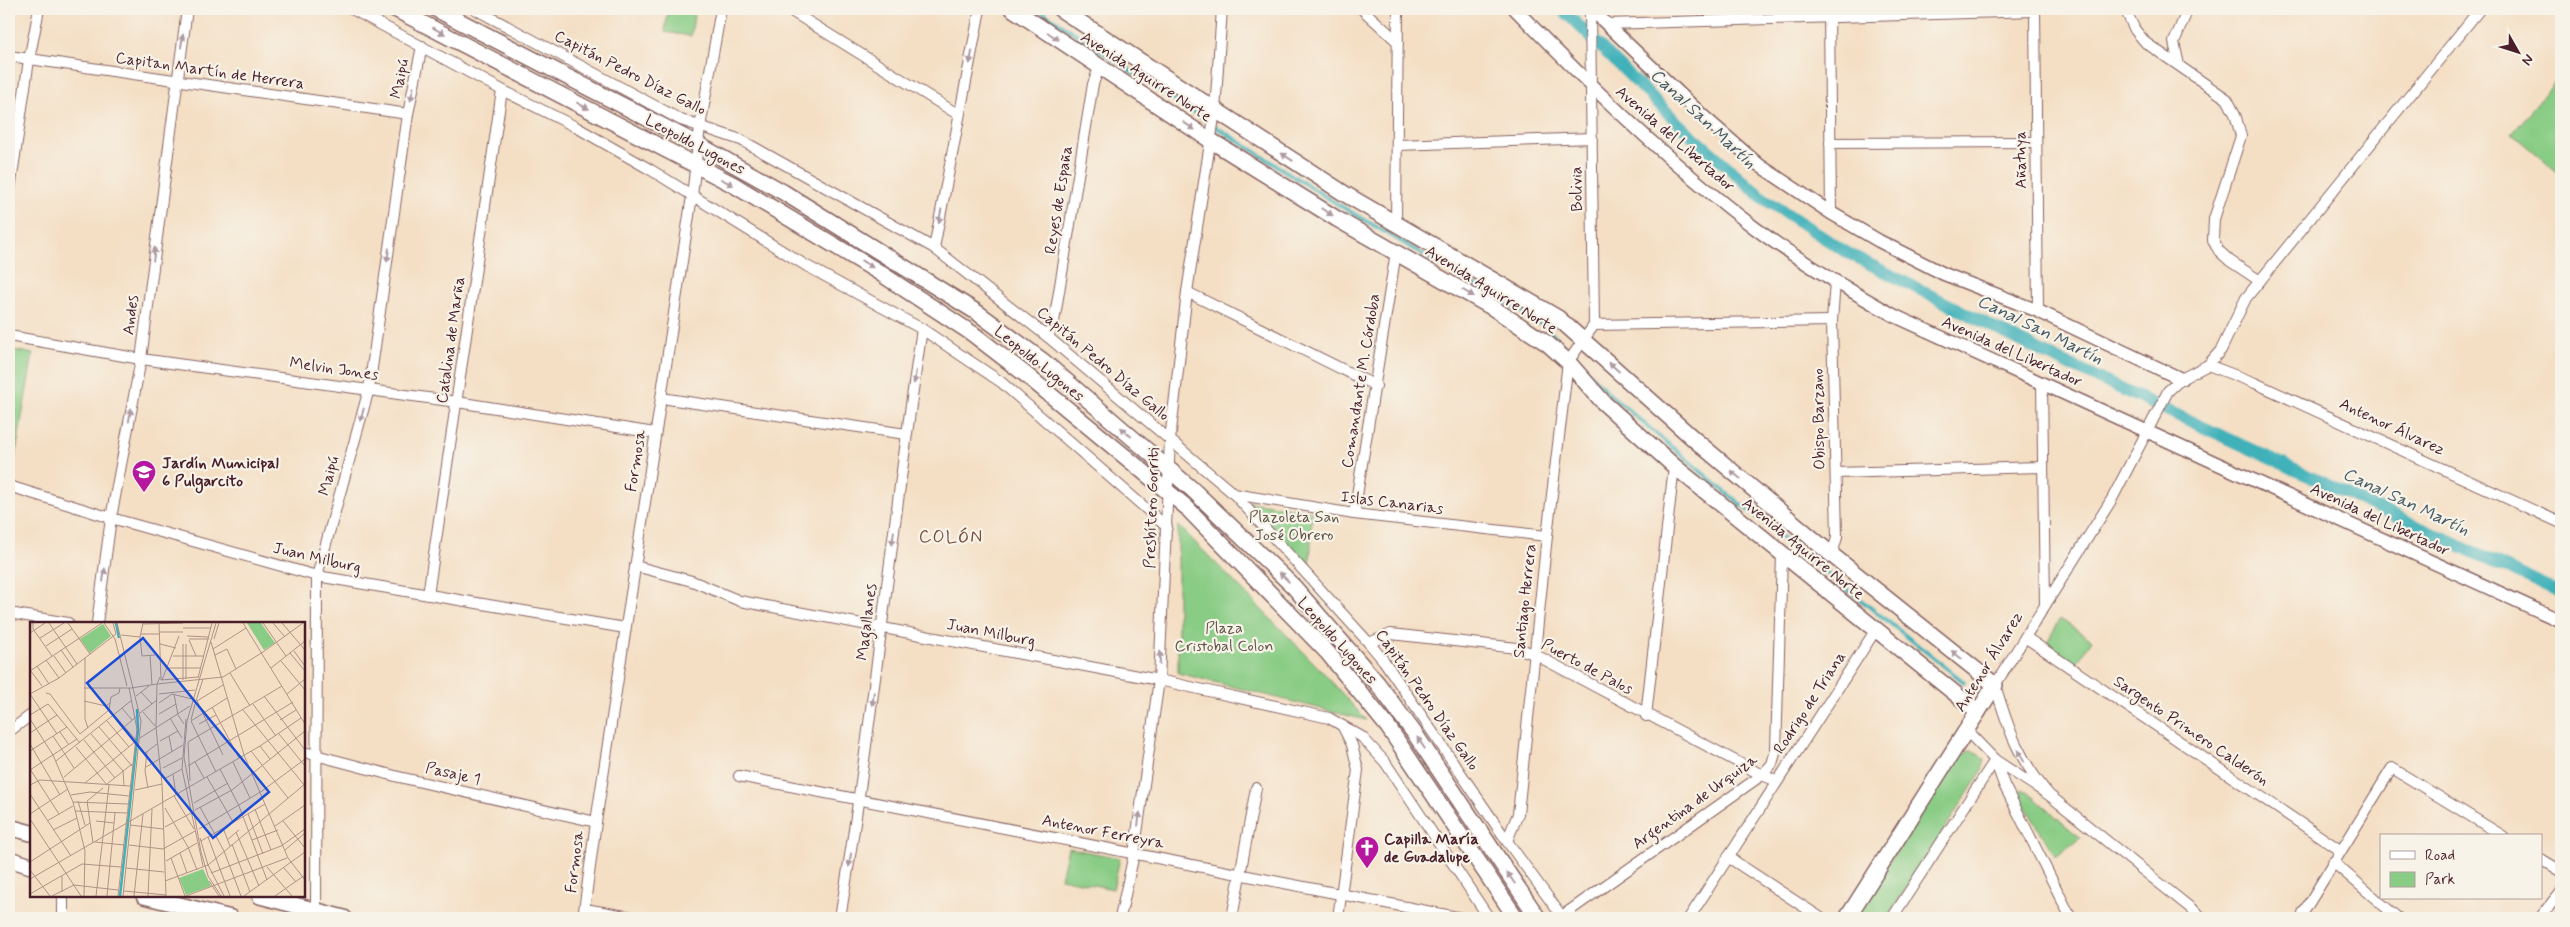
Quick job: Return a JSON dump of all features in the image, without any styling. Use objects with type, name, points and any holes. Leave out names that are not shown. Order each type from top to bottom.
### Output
[{"type":"main road","name":"Leopoldo Lugones","points":[[395,9],[734,186],[877,271],[973,334],[1025,374],[1185,506],[1280,604],[1357,688],[1429,787],[1516,918]]},
{"type":"main road","name":"Leopoldo Lugones","points":[[436,9],[698,145],[783,192],[978,313],[1042,361],[1169,469],[1294,587],[1378,684],[1415,734],[1538,918]]},
{"type":"main road","name":"Avenida Aguirre Norte","points":[[1013,9],[1099,68],[1396,252],[1494,308],[1548,344],[1568,362],[1604,403],[1674,466],[1875,631],[1978,712]]},
{"type":"main road","name":"Avenida Aguirre Norte","points":[[1060,9],[1215,116],[1396,224],[1546,309],[1584,340],[1695,440],[1832,555],[1995,685]]},
{"type":"main road","name":"Antenor Álvarez","points":[[1847,918],[1995,685]]},
{"type":"main road","points":[[9,827],[30,833]]},
{"type":"main road","points":[[9,859],[30,866]]},
{"type":"main road","points":[[148,897],[231,918]]},
{"type":"main road","points":[[263,897],[316,914],[344,918]]},
{"type":"street","points":[[9,196],[10,172],[39,9]]},
{"type":"street","name":"Andes","points":[[97,622],[111,518],[141,359],[176,81],[187,9]]},
{"type":"street","points":[[352,9],[584,132],[805,265],[922,329],[1001,382],[1167,527]]},
{"type":"street","name":"Capitán Pedro Díaz Gallo","points":[[475,9],[681,120],[700,128],[741,140],[934,248],[1048,337],[1234,494],[1369,642],[1384,660],[1507,841],[1562,917]]},
{"type":"street","name":"Formosa","points":[[584,914],[625,628],[692,196],[700,128],[721,9]]},
{"type":"street","points":[[788,9],[959,115]]},
{"type":"street","points":[[934,248],[980,9]]},
{"type":"street","name":"Presbítero Gorriti","points":[[1120,918],[1134,854],[1159,680],[1170,440],[1187,292],[1215,116],[1222,9]]},
{"type":"street","points":[[1362,9],[1398,42]]},
{"type":"street","points":[[1396,224],[1398,9]]},
{"type":"street","name":"Avenida del Libertador","points":[[1515,9],[1592,88],[1705,188],[1755,228],[1836,282],[1895,316],[2042,383],[2150,425],[2561,622]]},
{"type":"street","points":[[1590,9],[1704,117],[1759,165],[1831,213],[1879,241],[1944,274],[2038,311],[2181,379],[2208,365],[2221,350],[2236,315],[2260,281],[2480,9]]},
{"type":"street","name":"Bolivia","points":[[1590,9],[1594,325]]},
{"type":"street","points":[[2125,9],[2135,30],[2146,43],[2227,99],[2236,114],[2241,136],[2214,219],[2213,240],[2230,261],[2260,281]]},
{"type":"street","points":[[2179,66],[2174,42],[2188,9]]},
{"type":"street","points":[[1607,24],[1829,13],[2035,10]]},
{"type":"street","name":"Añatuya","points":[[2035,10],[2038,311]]},
{"type":"street","points":[[1829,13],[1831,213]]},
{"type":"street","name":"Maipú","points":[[316,914],[317,576],[368,389],[408,114],[422,46]]},
{"type":"street","name":"Capitan Martín de Herrera","points":[[9,56],[408,114]]},
{"type":"street","name":"Reyes de España","points":[[1048,337],[1054,322],[1093,84],[1099,68]]},
{"type":"street","name":"Catalina de Marña","points":[[428,594],[502,90]]},
{"type":"street","points":[[1396,145],[1592,138]]},
{"type":"street","points":[[1830,143],[2036,142]]},
{"type":"street","name":"Comandante M. Córdoba","points":[[1354,514],[1396,252]]},
{"type":"street","name":"Obispo Barzano","points":[[1832,555],[1837,537],[1832,321],[1836,282]]},
{"type":"street","points":[[1187,292],[1376,386]]},
{"type":"street","points":[[1568,362],[1594,325],[1832,321]]},
{"type":"street","name":"Magallanes","points":[[840,918],[860,801],[906,434],[922,329]]},
{"type":"street","name":"Melvin Jones","points":[[9,336],[141,359],[368,389],[655,433]]},
{"type":"street","name":"Santiago Herrera","points":[[1507,841],[1518,814],[1547,536],[1568,362]]},
{"type":"street","name":"Antenor Álvarez","points":[[2208,365],[2255,383],[2561,523]]},
{"type":"street","name":"Antenor Álvarez","points":[[1995,685],[2112,499],[2168,391],[2181,379]]},
{"type":"street","points":[[2042,383],[2045,605]]},
{"type":"street","points":[[661,398],[906,434]]},
{"type":"street","points":[[1646,716],[1674,466]]},
{"type":"street","points":[[1836,473],[2043,467]]},
{"type":"street","name":"Juan Milburg","points":[[9,486],[111,518],[317,576],[625,628]]},
{"type":"street","name":"Islas Canarias","points":[[1234,494],[1354,514],[1547,536]]},
{"type":"street","name":"Argentina de Urquiza","points":[[1562,917],[1762,775],[1772,764],[1776,750],[1782,555]]},
{"type":"street","name":"Juan Milburg","points":[[635,566],[692,581],[740,601],[1159,680],[1328,718],[1362,737],[1385,762],[1489,918]]},
{"type":"street","points":[[9,613],[62,622]]},
{"type":"street","name":"Rodrigo de Triana","points":[[1689,918],[1875,631]]},
{"type":"street","name":"Puerto de Palos","points":[[1369,642],[1391,634],[1518,648],[1534,654],[1646,716],[1777,781]]},
{"type":"street","name":"Sargento Primero Calderón","points":[[2026,637],[2340,850]]},
{"type":"street","points":[[1995,685],[2010,734],[2028,770],[2049,795]]},
{"type":"street","points":[[9,730],[30,716]]},
{"type":"street","points":[[1338,918],[1358,770],[1352,745],[1342,726]]},
{"type":"street","points":[[1966,730],[1995,760],[2049,795],[2203,918]]},
{"type":"street","name":"Pasaje 1","points":[[305,752],[596,822]]},
{"type":"street","points":[[1892,918],[1995,760]]},
{"type":"street","points":[[1995,760],[2004,785],[2071,918]]},
{"type":"street","points":[[2303,913],[2392,768],[2500,834]]},
{"type":"street","name":"Antenor Ferreyra","points":[[739,776],[1462,918]]},
{"type":"street","points":[[1232,918],[1256,788]]},
{"type":"street","points":[[1728,857],[1821,918]]},
{"type":"street","points":[[2542,860],[2561,871]]},
{"type":"street","points":[[2333,862],[2398,918]]},
{"type":"street","points":[[2540,918],[2561,891]]},
{"type":"street","points":[[62,918],[63,897]]},
{"type":"street","points":[[584,914],[637,918]]},
{"type":"green space","points":[[668,9],[695,9],[691,36],[665,32]]},
{"type":"green space","points":[[2561,75],[2561,175],[2512,134]]},
{"type":"green space","points":[[9,349],[33,354],[12,475],[9,474]]},
{"type":"green space","name":"Plazoleta San José Obrero","points":[[1249,502],[1312,511],[1310,569]]},
{"type":"green space","name":"Plaza Cristobal Colon","points":[[1178,525],[1321,670],[1366,720],[1178,673]]},
{"type":"green space","points":[[2060,619],[2092,640],[2075,666],[2045,646]]},
{"type":"green space","points":[[1970,751],[1976,752],[1984,760],[1982,771],[1887,918],[1853,918],[1956,758]]},
{"type":"green space","points":[[2022,790],[2029,793],[2080,838],[2056,857],[2020,798],[2018,793]]},
{"type":"green space","points":[[1068,848],[1120,858],[1113,889],[1061,878]]},
{"type":"waterway","points":[[1038,9],[1196,114],[1334,202],[1546,327],[1562,344]]},
{"type":"waterway","name":"Canal San Martín","points":[[1562,9],[1680,125],[1763,198],[1844,251],[2054,358],[2561,593]]},
{"type":"waterway","points":[[1576,359],[1608,393],[1724,491],[1964,682]]},
{"type":"place","name":"Jardín Municipal 6 Pulgarcito","points":[[144,493]]},
{"type":"place","name":"Capilla María de Guadalupe","points":[[1367,869]]},
{"type":"district","name":"COLÓN","points":[[951,537]]}]
